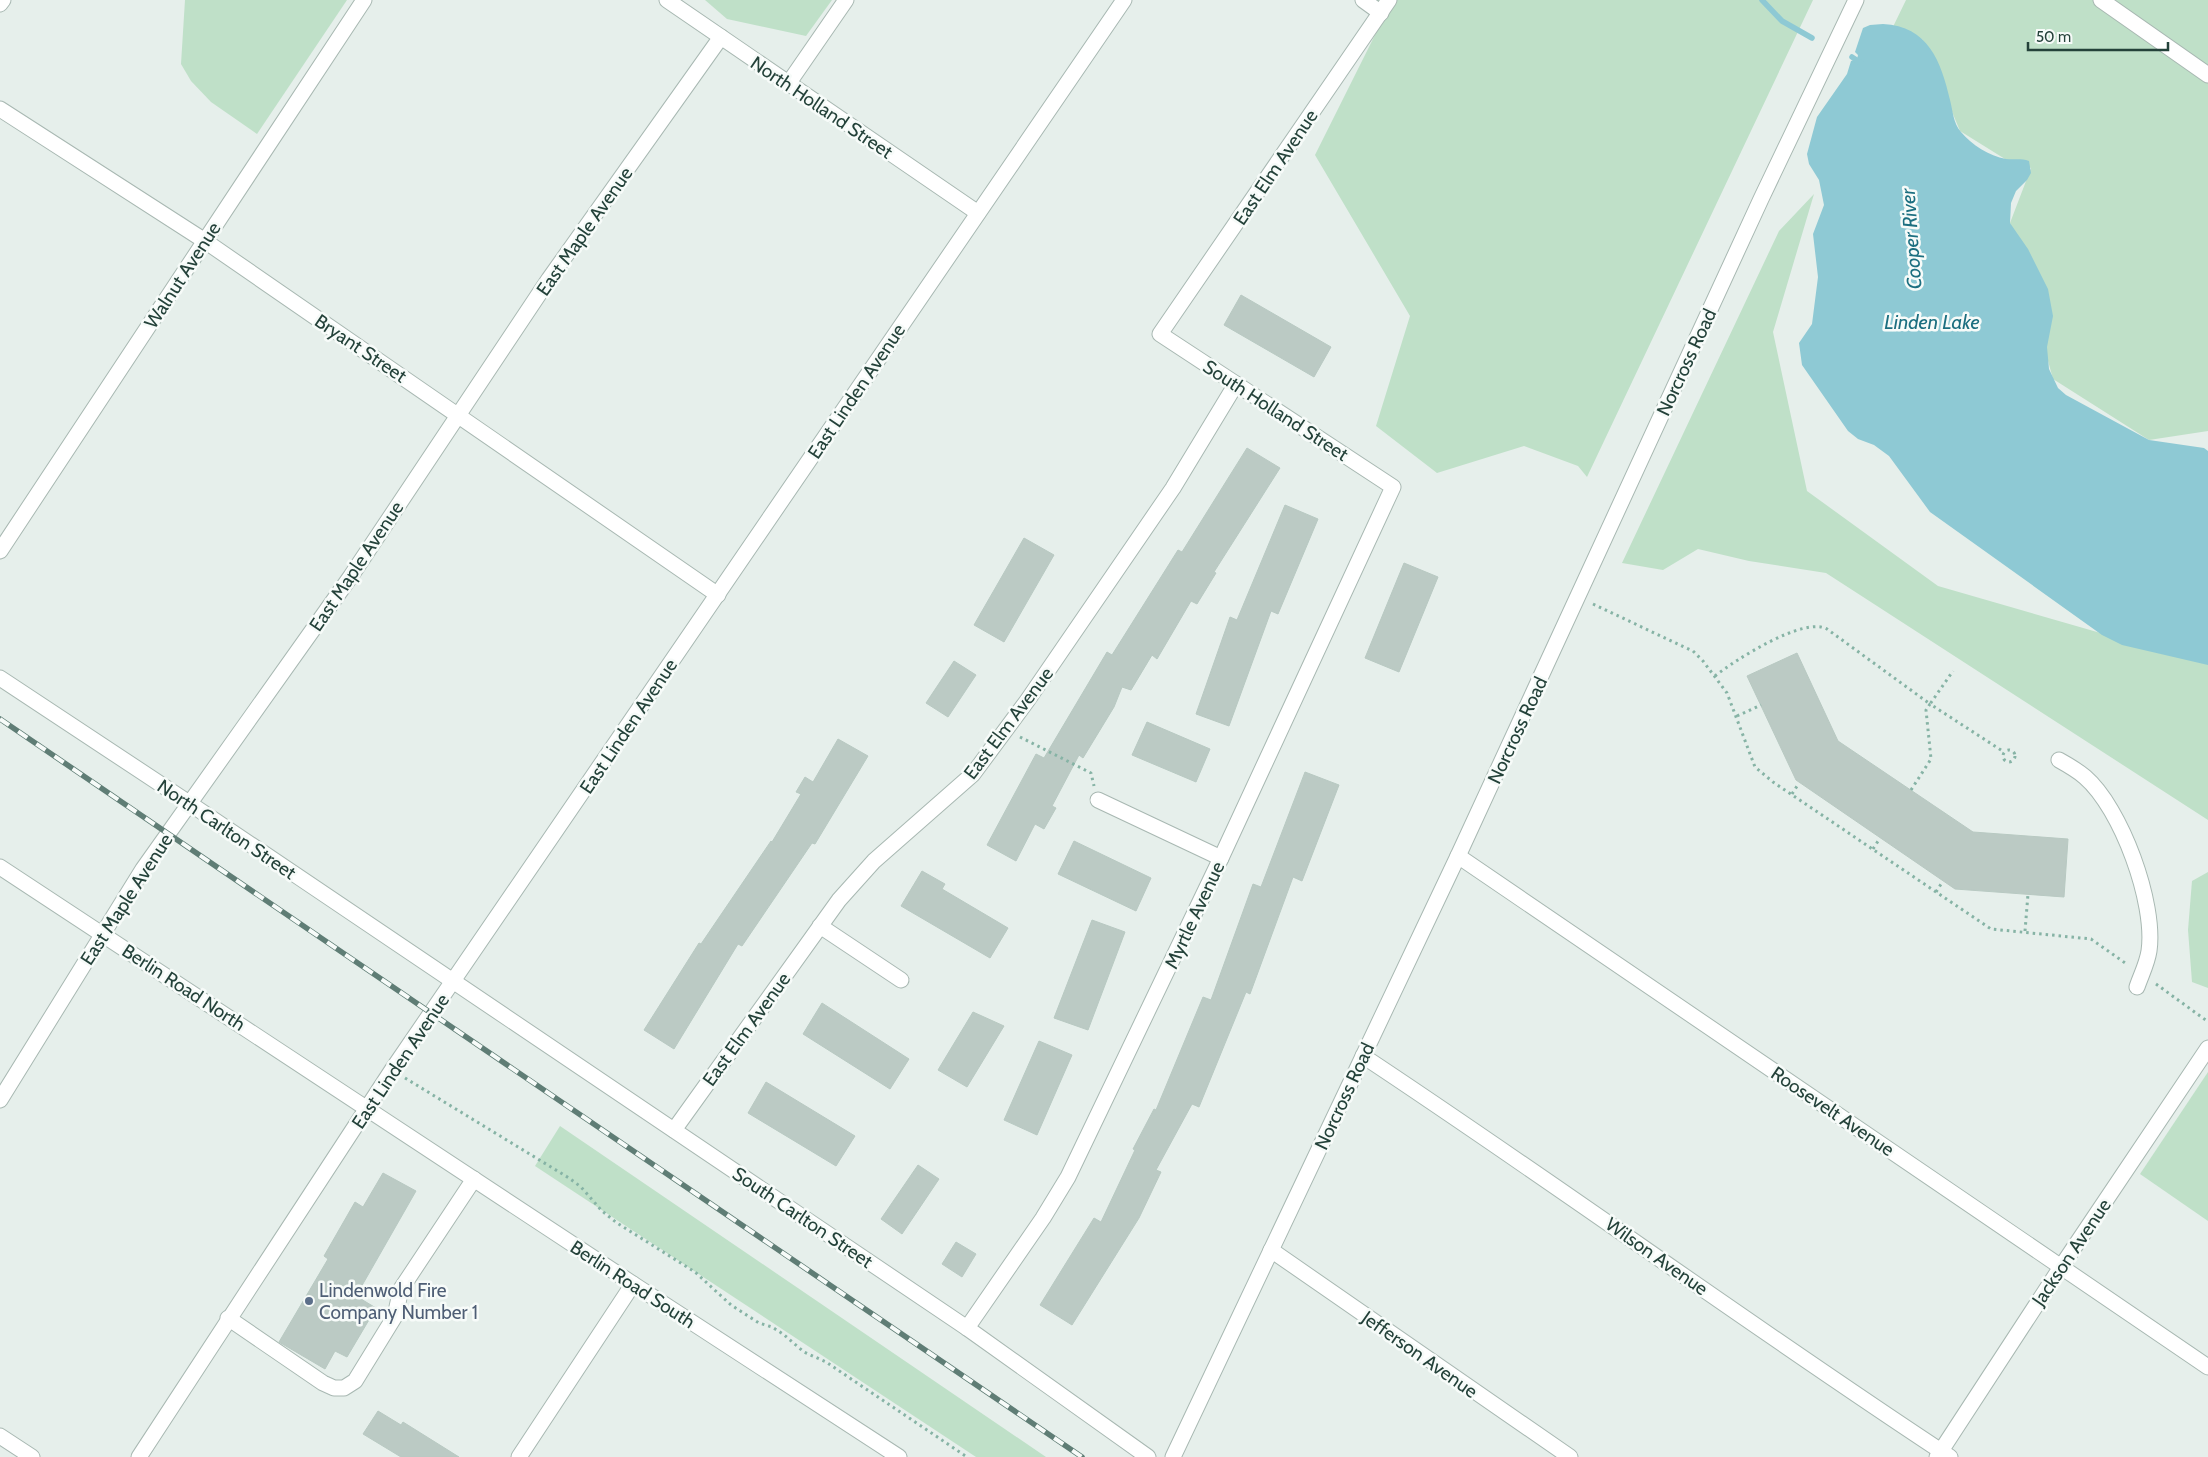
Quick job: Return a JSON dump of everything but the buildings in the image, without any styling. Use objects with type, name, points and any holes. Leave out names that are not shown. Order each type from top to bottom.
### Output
[{"type":"street","points":[[0,4],[3,0]]},
{"type":"street","name":"Walnut Avenue","points":[[0,551],[364,0]]},
{"type":"street","name":"North Holland Street","points":[[666,0],[978,213]]},
{"type":"street","points":[[788,84],[846,0]]},
{"type":"street","name":"East Linden Avenue","points":[[139,1457],[228,1318],[392,1070],[1124,0]]},
{"type":"street","points":[[1363,0],[1385,6]]},
{"type":"street","name":"Norcross Road","points":[[1173,1457],[1458,856],[1761,199],[1856,0]]},
{"type":"street","points":[[2101,0],[2208,75]]},
{"type":"street","name":"East Elm Avenue","points":[[1160,334],[1385,6]]},
{"type":"street","name":"East Maple Avenue","points":[[0,1100],[143,869],[351,576],[549,279],[721,37]]},
{"type":"street","name":"Bryant Street","points":[[0,108],[205,241],[459,414],[718,595]]},
{"type":"street","name":"South Holland Street","points":[[1160,334],[1393,487]]},
{"type":"street","name":"East Elm Avenue","points":[[674,1130],[839,900],[874,860],[973,774],[1006,730],[1173,488],[1236,384]]},
{"type":"street","name":"Myrtle Avenue","points":[[967,1328],[1043,1218],[1068,1177],[1221,858],[1393,487]]},
{"type":"street","name":"North Carlton Street","points":[[0,678],[454,982]]},
{"type":"street","points":[[2059,760],[2085,777],[2106,802],[2138,871],[2145,891],[2149,917],[2149,949],[2139,980]]},
{"type":"street","points":[[1098,800],[1221,858]]},
{"type":"street","name":"Roosevelt Avenue","points":[[1458,856],[1951,1190],[2208,1367]]},
{"type":"street","name":"Berlin Road North","points":[[0,866],[367,1108]]},
{"type":"street","points":[[820,926],[901,980]]},
{"type":"street","name":"South Carlton Street","points":[[454,982],[967,1328],[1148,1457]]},
{"type":"street","name":"Jackson Avenue","points":[[1943,1455],[2061,1267],[2208,1048]]},
{"type":"street","name":"Wilson Avenue","points":[[1363,1056],[1943,1455]]},
{"type":"street","name":"Berlin Road South","points":[[367,1108],[892,1455]]},
{"type":"street","points":[[228,1318],[322,1383],[334,1388],[344,1388],[355,1381],[364,1368],[395,1316],[401,1289],[474,1179]]},
{"type":"street","name":"Jefferson Avenue","points":[[1271,1250],[1570,1457]]},
{"type":"street","points":[[519,1457],[633,1284]]},
{"type":"street","points":[[0,1436],[32,1457]]},
{"type":"path","points":[[1592,604],[1693,651],[1727,693],[1755,767],[1936,892],[1991,929],[2091,939],[2139,980],[2207,1020]]},
{"type":"path","points":[[1715,676],[1734,661],[1767,643],[1816,626],[1827,629],[1930,704],[2004,752]]},
{"type":"path","points":[[1911,790],[1931,759],[1926,710],[1954,671]]},
{"type":"path","points":[[1737,716],[1761,705]]},
{"type":"path","points":[[1006,730],[1091,773],[1098,800]]},
{"type":"path","points":[[1792,794],[1799,783]]},
{"type":"path","points":[[1873,849],[1880,838]]},
{"type":"path","points":[[1936,892],[1943,881]]},
{"type":"path","points":[[2025,931],[2028,894]]},
{"type":"path","points":[[392,1070],[582,1187],[602,1211],[617,1223],[695,1272],[731,1305],[759,1323],[772,1327],[783,1334],[804,1352],[826,1362],[968,1457]]},
{"type":"green space","points":[[185,0],[347,0],[257,134],[211,102],[191,81],[181,64]]},
{"type":"green space","points":[[705,0],[832,0],[806,36],[727,19]]},
{"type":"green space","points":[[1360,0],[1813,0],[1587,477],[1578,466],[1524,446],[1437,473],[1376,426],[1410,316],[1315,155],[1382,21]]},
{"type":"green space","points":[[1906,0],[2208,0],[2208,431],[2149,440],[2053,379],[2010,223],[2031,168],[2005,159],[1960,131],[1922,39],[1890,33]]},
{"type":"green space","points":[[1814,194],[1773,332],[1807,491],[1938,586],[2208,664],[2208,820],[1826,573],[1749,561],[1698,549],[1663,570],[1622,563],[1779,231]]},
{"type":"green space","points":[[2208,872],[2208,988],[2192,982],[2188,930],[2192,881]]},
{"type":"green space","points":[[2208,1072],[2208,1221],[2140,1174]]},
{"type":"green space","points":[[560,1126],[1046,1457],[976,1457],[535,1166]]},
{"type":"water","name":"Linden Lake","points":[[1870,25],[1898,26],[1911,31],[1930,48],[1942,72],[1956,125],[1965,137],[1993,155],[2006,159],[2029,161],[2031,173],[2016,191],[2011,203],[2010,223],[2028,249],[2048,289],[2053,316],[2047,347],[2049,369],[2058,388],[2066,395],[2149,440],[2204,448],[2208,451],[2208,665],[2122,645],[2102,635],[1930,512],[1889,456],[1874,445],[1858,439],[1848,431],[1802,365],[1799,343],[1812,324],[1818,277],[1813,234],[1824,205],[1819,180],[1809,164],[1807,154],[1817,117],[1847,74],[1851,61],[1857,59],[1858,55],[1855,52],[1863,28]]},
{"type":"waterway","name":"Cooper River","points":[[1762,0],[1782,21],[1812,38]]},
{"type":"waterway","name":"Cooper River","points":[[1852,57],[1861,63]]},
{"type":"railway","points":[[0,719],[1082,1457]]},
{"type":"place","name":"Lindenwold Fire Company Number 1","points":[[309,1301]]}]
